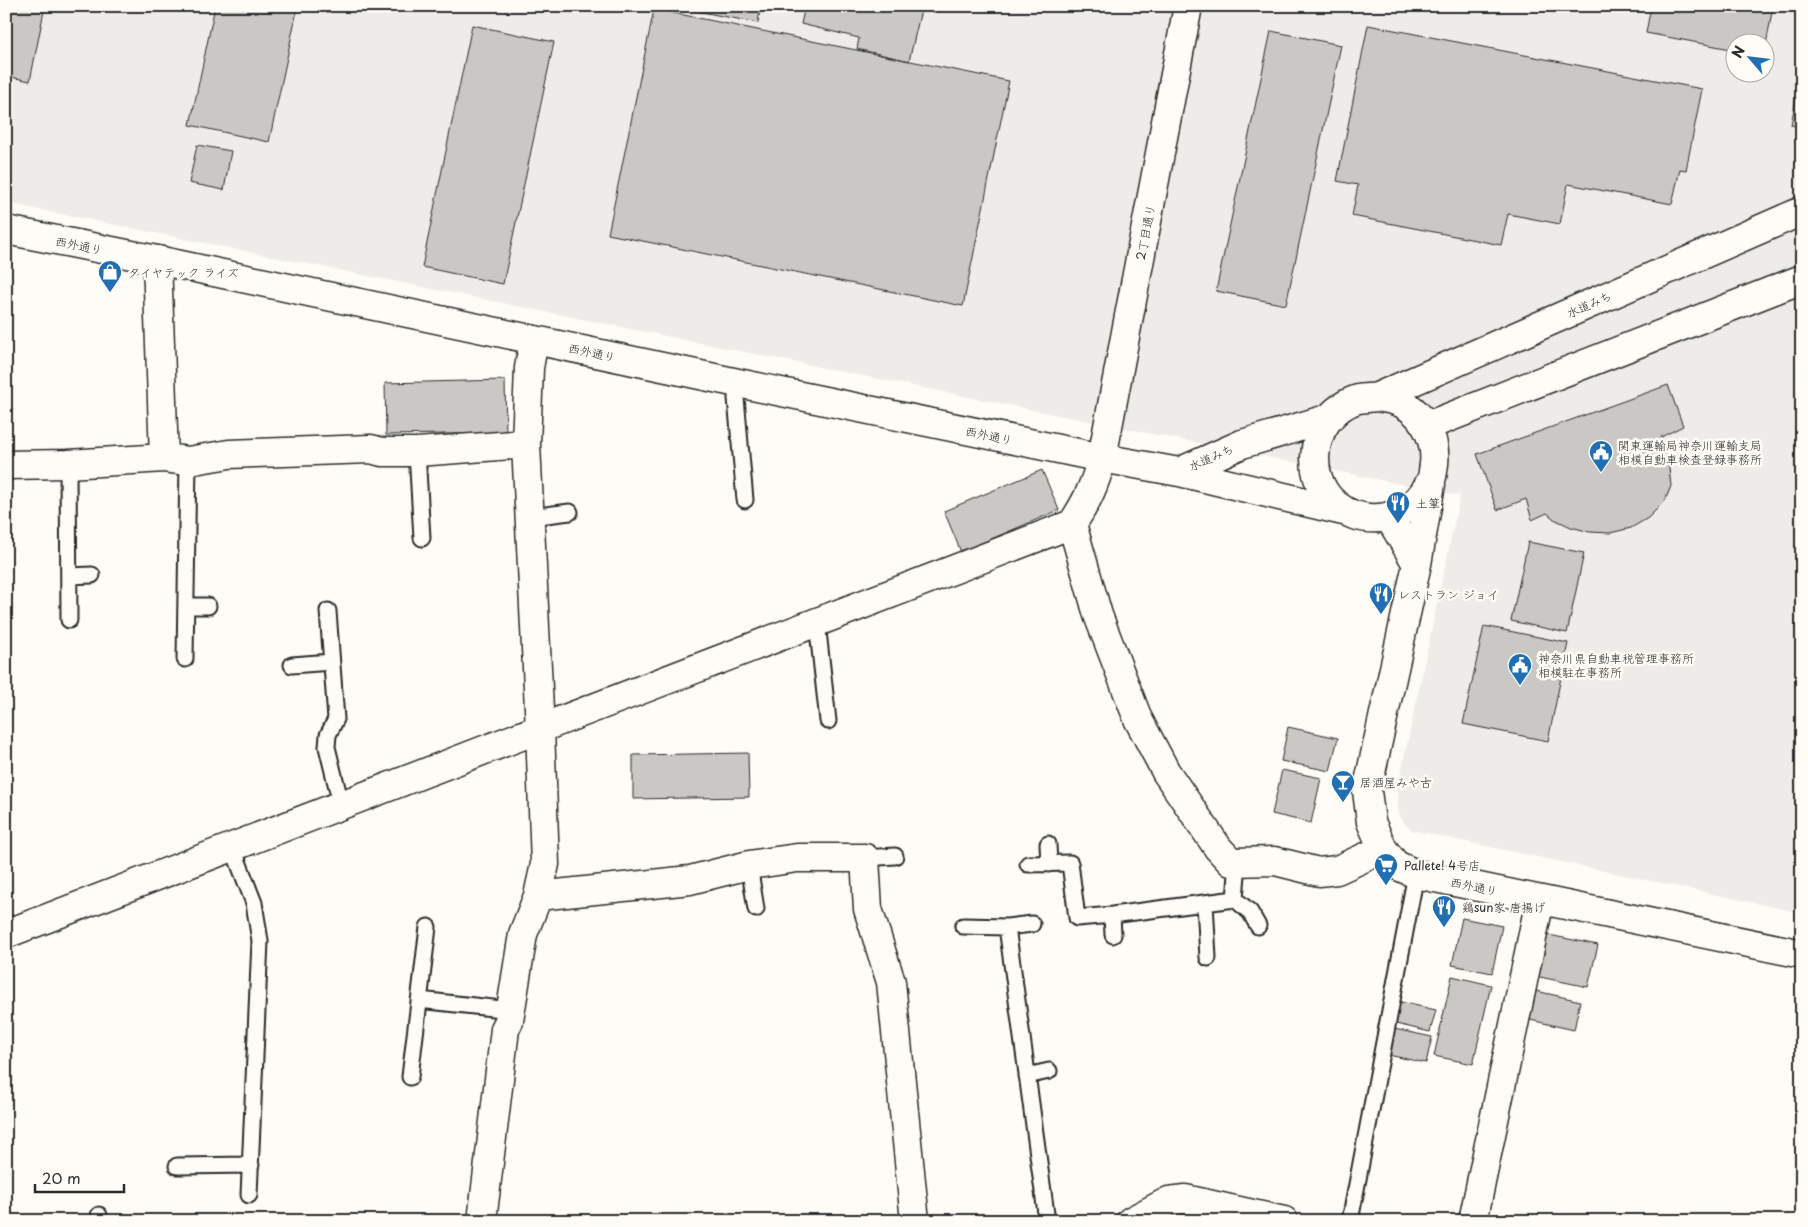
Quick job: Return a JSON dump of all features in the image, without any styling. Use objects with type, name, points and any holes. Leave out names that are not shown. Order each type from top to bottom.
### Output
[{"type":"street","name":"2丁目通り","points":[[1072,524],[1095,484],[1102,458],[1188,6]]},
{"type":"street","name":"水道みち","points":[[1377,397],[1802,212]]},
{"type":"street","name":"西外通り","points":[[6,230],[158,260],[738,383],[1102,458],[1179,472],[1347,512]]},
{"type":"street","points":[[158,260],[176,459]]},
{"type":"street","points":[[1427,426],[1802,279]]},
{"type":"street","points":[[482,1221],[505,1028],[509,1021],[523,934],[538,896],[545,864],[526,444],[529,368],[534,340]]},
{"type":"street","points":[[1377,397],[1397,401],[1414,411],[1427,426],[1435,453],[1431,480],[1421,497],[1407,510],[1389,517],[1374,518],[1361,517],[1347,512],[1332,501],[1321,487],[1315,469],[1317,442],[1320,433],[1330,418],[1343,406],[1359,399],[1377,397]]},
{"type":"street","name":"水道みち","points":[[1179,472],[1242,444],[1330,418]]},
{"type":"street","points":[[6,465],[68,464],[176,459],[229,454],[371,449],[382,452],[417,452],[526,444]]},
{"type":"street","name":"西外通り","points":[[1431,480],[1417,564],[1367,791],[1371,822],[1383,849],[1396,865],[1416,874],[1802,954]]},
{"type":"street","points":[[1389,517],[1417,564]]},
{"type":"street","points":[[6,934],[1072,524],[1098,614],[1138,719],[1166,772],[1218,848],[1231,862],[1251,860],[1276,861],[1320,872],[1337,870],[1383,849]]},
{"type":"street","points":[[538,896],[690,880],[749,865],[797,858],[865,858],[868,909],[891,982],[914,1221]]},
{"type":"street","points":[[1472,1221],[1540,900]]},
{"type":"street","points":[[1131,1221],[1169,1201],[1185,1199],[1284,1221]]},
{"type":"lane","points":[[738,383],[736,398],[745,500]]},
{"type":"lane","points":[[417,452],[422,538]]},
{"type":"lane","points":[[176,459],[186,606],[186,659]]},
{"type":"lane","points":[[68,464],[69,620]]},
{"type":"lane","points":[[530,517],[570,512]]},
{"type":"lane","points":[[69,576],[92,575]]},
{"type":"lane","points":[[186,606],[208,606]]},
{"type":"lane","points":[[328,611],[336,719],[328,735],[327,747],[341,804]]},
{"type":"lane","points":[[817,622],[828,721]]},
{"type":"lane","points":[[292,664],[331,662]]},
{"type":"lane","points":[[1048,844],[1049,864]]},
{"type":"lane","points":[[232,846],[254,903],[260,942],[250,1195]]},
{"type":"lane","points":[[865,858],[895,856]]},
{"type":"lane","points":[[1235,899],[1238,862]]},
{"type":"lane","points":[[1028,864],[1070,863],[1077,918],[1235,899],[1250,912],[1258,926]]},
{"type":"lane","points":[[749,865],[756,909]]},
{"type":"lane","points":[[1350,1221],[1416,874]]},
{"type":"lane","points":[[1205,903],[1208,958]]},
{"type":"lane","points":[[1112,915],[1113,935]]},
{"type":"lane","points":[[963,926],[1006,927],[1032,924]]},
{"type":"lane","points":[[410,1077],[428,927]]},
{"type":"lane","points":[[1006,927],[1047,1221]]},
{"type":"lane","points":[[419,1000],[511,1010]]},
{"type":"lane","points":[[1027,1076],[1049,1071]]},
{"type":"lane","points":[[177,1166],[251,1165]]},
{"type":"shaded area","points":[[6,6],[1802,6],[1802,913],[1411,830],[1399,817],[1397,792],[1460,496],[6,203]]},
{"type":"building","points":[[6,6],[45,6],[30,81],[6,76]]},
{"type":"building","points":[[215,6],[298,6],[269,142],[190,125]]},
{"type":"building","points":[[534,6],[561,6],[560,12]]},
{"type":"building","points":[[671,6],[769,6],[767,12],[760,10],[758,23]]},
{"type":"building","points":[[805,6],[922,6],[909,61],[857,49],[859,38],[801,24]]},
{"type":"building","points":[[1651,6],[1773,6],[1768,32],[1726,32],[1726,48],[1646,33]]},
{"type":"building","points":[[654,9],[1009,81],[963,306],[608,234]]},
{"type":"building","points":[[472,25],[554,42],[503,284],[422,267]]},
{"type":"building","points":[[1368,25],[1702,89],[1686,170],[1680,169],[1672,204],[1568,184],[1560,224],[1508,214],[1501,245],[1352,216],[1358,185],[1337,181]]},
{"type":"building","points":[[1271,31],[1341,45],[1286,305],[1216,291]]},
{"type":"building","points":[[1799,81],[1802,82],[1802,127],[1791,125]]},
{"type":"building","points":[[197,145],[231,151],[224,190],[189,183]]},
{"type":"building","points":[[505,380],[506,433],[386,435],[385,383]]},
{"type":"building","points":[[1668,385],[1683,426],[1661,437],[1669,468],[1671,486],[1665,501],[1648,518],[1631,528],[1610,533],[1590,532],[1571,527],[1554,519],[1547,513],[1532,520],[1526,499],[1497,510],[1477,454]]},
{"type":"building","points":[[1042,470],[1059,510],[961,552],[944,511]]},
{"type":"building","points":[[1528,542],[1584,553],[1567,633],[1511,621]]},
{"type":"building","points":[[1484,626],[1568,643],[1548,741],[1463,724]]},
{"type":"building","points":[[1288,727],[1338,738],[1330,771],[1281,761]]},
{"type":"building","points":[[748,753],[749,797],[633,799],[633,755]]},
{"type":"building","points":[[1282,770],[1321,778],[1311,823],[1272,814]]},
{"type":"building","points":[[1462,918],[1502,926],[1492,973],[1452,965]]},
{"type":"building","points":[[1544,934],[1598,945],[1588,987],[1535,976]]},
{"type":"building","points":[[1452,976],[1491,985],[1473,1064],[1434,1056]]},
{"type":"building","points":[[1532,990],[1580,1001],[1574,1030],[1526,1019]]},
{"type":"building","points":[[1396,1001],[1436,1010],[1430,1032],[1392,1023]]},
{"type":"building","points":[[1394,1029],[1432,1037],[1426,1063],[1388,1055]]},
{"type":"place","name":"タイヤテック ライズ","points":[[110,293]]},
{"type":"place","name":"関東運輸局神奈川運輸支局 相模自動車検査登録事務所","points":[[1601,473]]},
{"type":"place","name":"土筆","points":[[1398,524]]},
{"type":"place","name":"レストラン ジョイ","points":[[1381,615]]},
{"type":"place","name":"神奈川県自動車税管理事務所 相模駐在事務所","points":[[1520,686]]},
{"type":"place","name":"居酒屋みや古","points":[[1343,803]]},
{"type":"place","name":"Pallete! 4号店","points":[[1386,886]]},
{"type":"place","name":"鷄sun家 唐揚げ","points":[[1444,928]]}]
